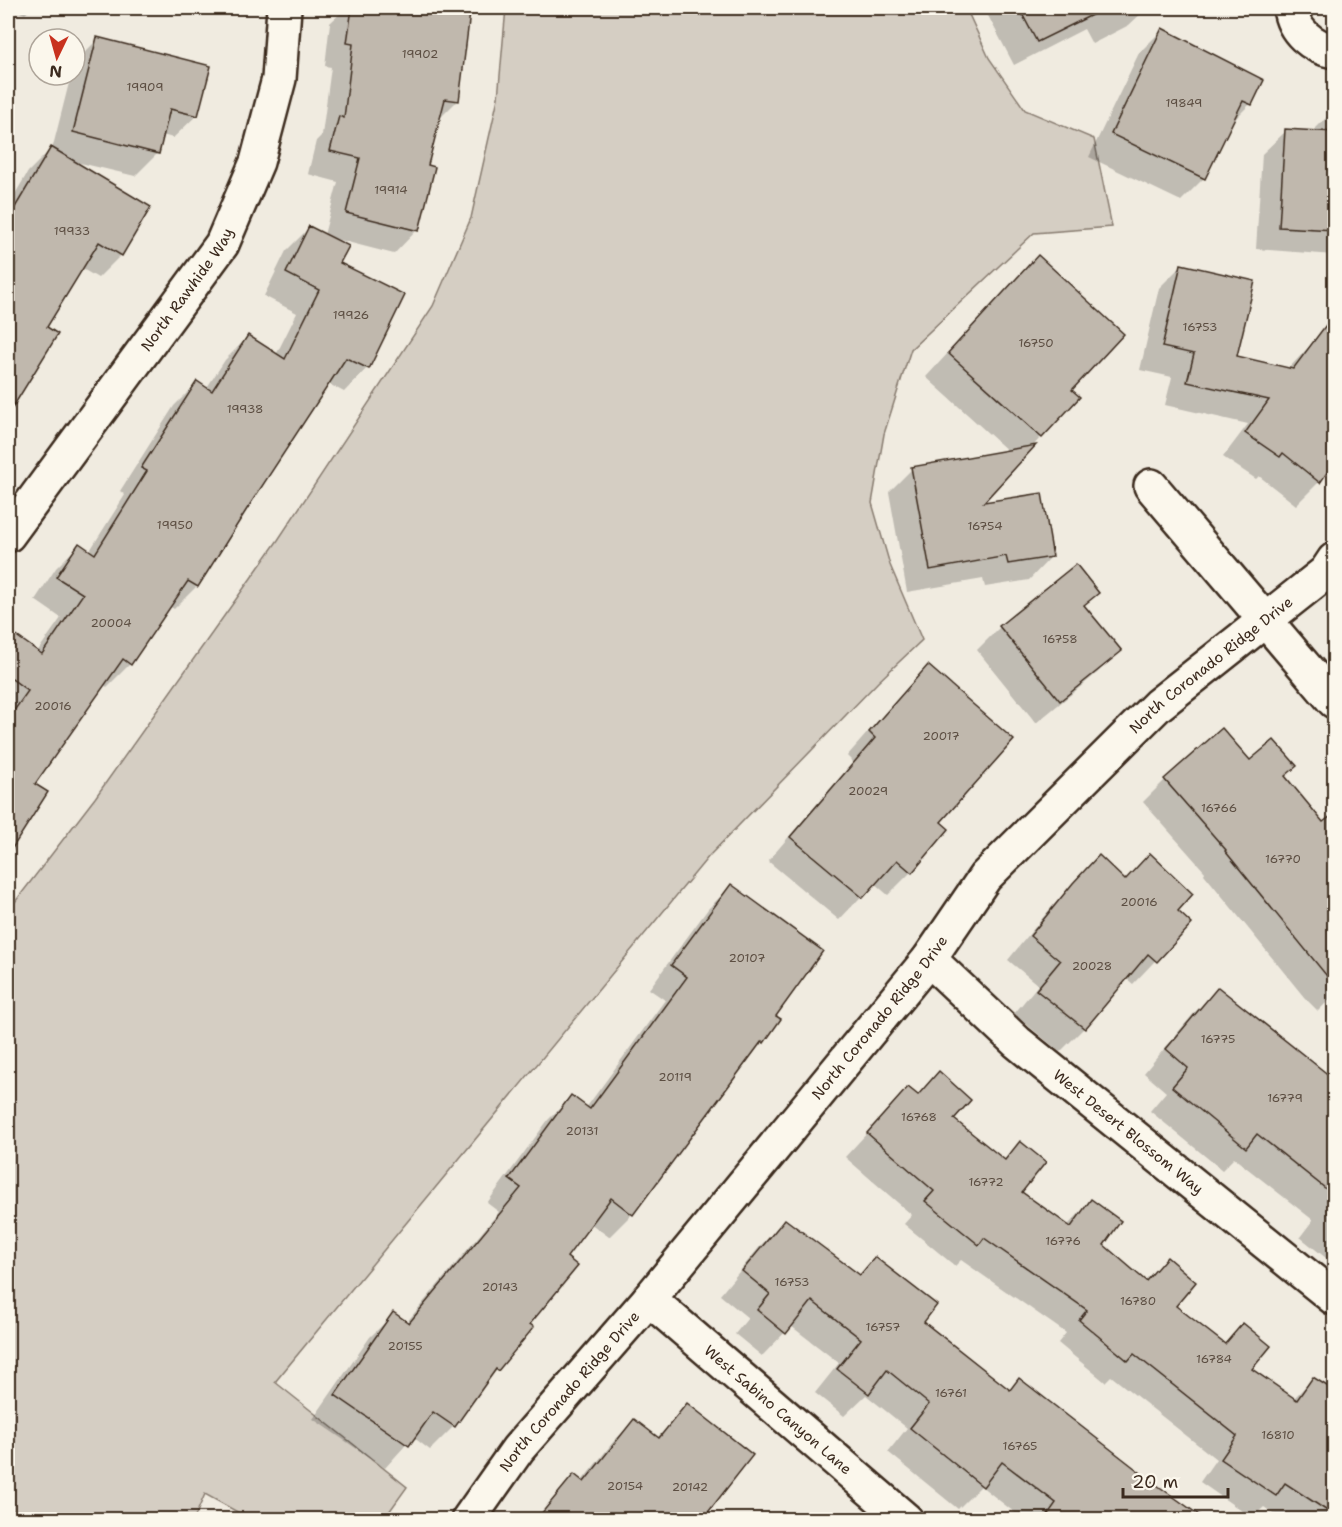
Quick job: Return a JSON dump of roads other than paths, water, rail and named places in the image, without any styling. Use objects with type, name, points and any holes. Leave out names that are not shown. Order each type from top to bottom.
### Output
[{"type":"street","name":"North Rawhide Way","points":[[8,535],[222,244],[257,162],[279,78],[284,8]]},
{"type":"street","points":[[1290,8],[1301,33],[1315,45],[1335,51]]},
{"type":"street","points":[[1151,486],[1335,701]]},
{"type":"street","name":"North Coronado Ridge Drive","points":[[468,1520],[518,1449],[649,1299],[929,959],[985,878],[1158,705],[1326,572],[1335,560]]},
{"type":"street","name":"West Desert Blossom Way","points":[[929,959],[1017,1042],[1335,1298]]},
{"type":"street","name":"West Sabino Canyon Lane","points":[[649,1299],[906,1520]]}]
